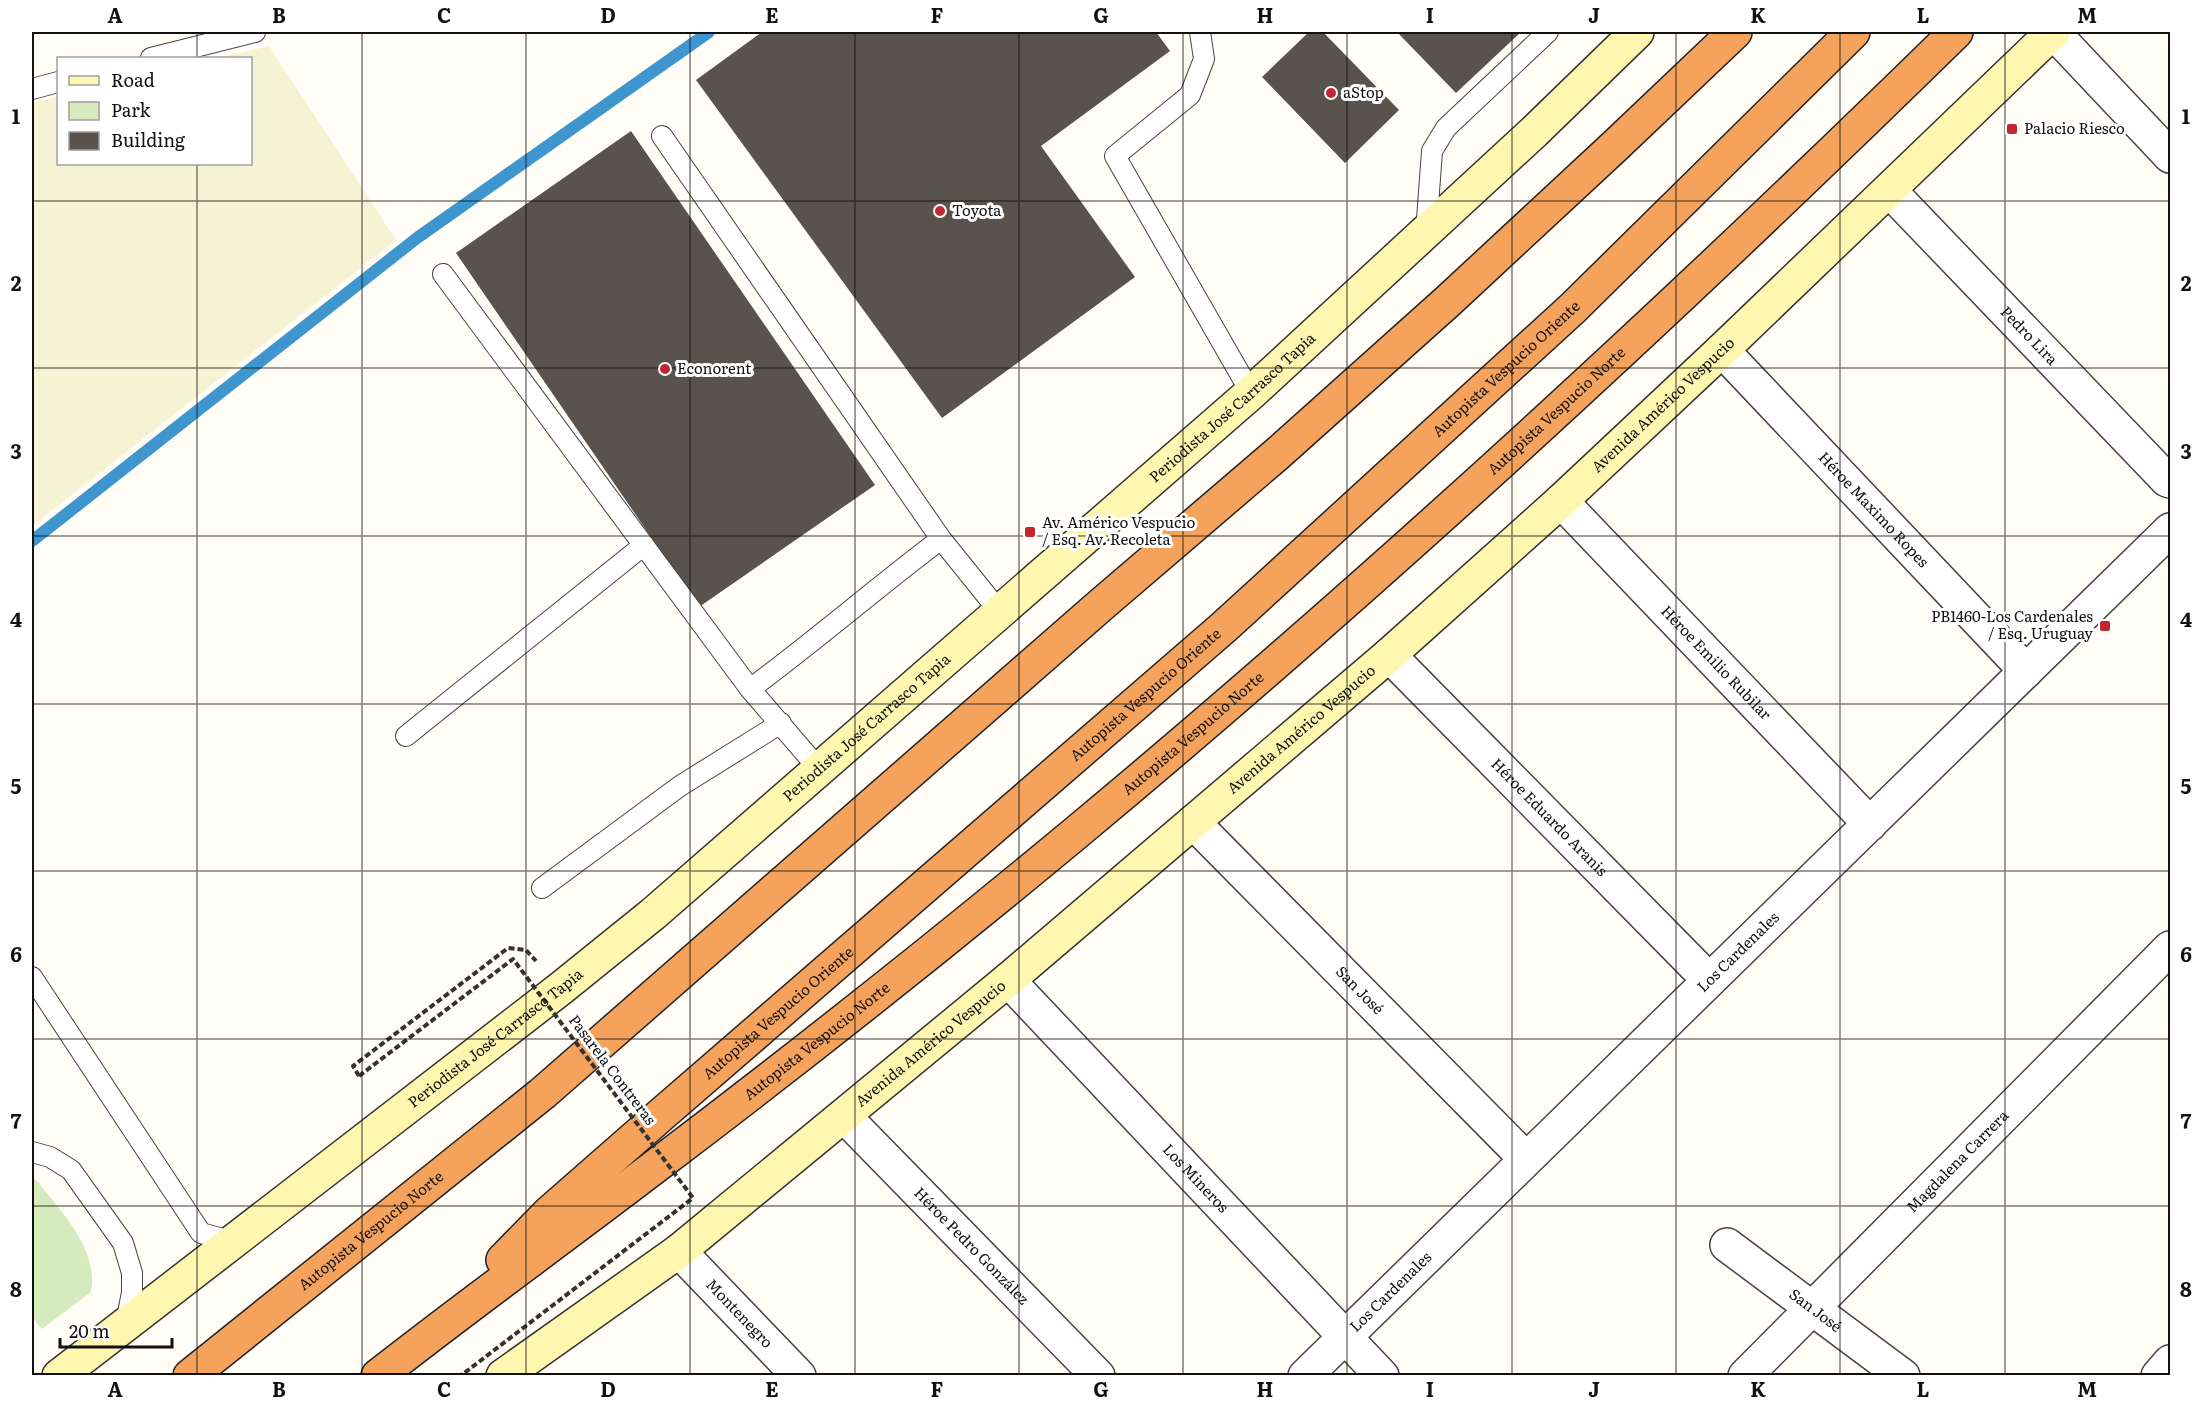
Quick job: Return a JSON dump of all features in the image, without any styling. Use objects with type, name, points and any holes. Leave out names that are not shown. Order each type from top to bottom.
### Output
[{"type":"highway","name":"Autopista Vespucio Norte","points":[[190,1376],[543,1093],[1276,455],[1464,286],[1735,32]]},
{"type":"highway","name":"Autopista Vespucio Oriente","points":[[424,1340],[549,1213],[1224,627],[1574,308],[1853,32]]},
{"type":"highway","name":"Autopista Vespucio Norte","points":[[378,1376],[659,1164],[891,983],[1077,832],[1259,678],[1449,511],[1789,195],[1956,32]]},
{"type":"main road","name":"Periodista José Carrasco Tapia","points":[[59,1376],[625,937],[1251,393],[1534,132],[1637,32]]},
{"type":"main road","name":"Avenida Américo Vespucio","points":[[503,1376],[679,1251],[1008,980],[1389,655],[1561,501],[1722,350],[2053,32]]},
{"type":"street","points":[[2053,32],[2170,156]]},
{"type":"street","name":"Pedro Lira","points":[[1889,190],[2170,481]]},
{"type":"street","name":"Héroe Maximo Ropes","points":[[1722,350],[2026,671]]},
{"type":"street","name":"Héroe Emilio Rubilar","points":[[1561,501],[1870,824]]},
{"type":"street","name":"Los Cardenales","points":[[1305,1376],[2170,530]]},
{"type":"street","name":"Héroe Eduardo Aranis","points":[[1389,655],[1709,980]]},
{"type":"street","name":"San José","points":[[1193,822],[1526,1159]]},
{"type":"street","name":"Magdalena Carrera","points":[[1745,1376],[2170,948]]},
{"type":"street","name":"Los Mineros","points":[[1008,980],[1382,1376]]},
{"type":"street","name":"Héroe Pedro González","points":[[844,1116],[1098,1376]]},
{"type":"street","name":"San José","points":[[1727,1245],[1903,1376]]},
{"type":"street","name":"Montenegro","points":[[679,1251],[799,1376]]},
{"type":"street","points":[[2158,1376],[2170,1362]]},
{"type":"lane","points":[[155,57],[255,32]]},
{"type":"lane","points":[[1200,32],[1204,59],[1190,95],[1115,156],[1251,393]]},
{"type":"lane","points":[[1426,233],[1432,151],[1446,128],[1548,32]]},
{"type":"lane","points":[[32,89],[57,82]]},
{"type":"lane","points":[[662,136],[941,539],[999,611]]},
{"type":"lane","points":[[443,274],[750,690],[819,769]]},
{"type":"lane","points":[[750,690],[801,652],[884,582],[941,539]]},
{"type":"lane","points":[[406,736],[644,545]]},
{"type":"lane","points":[[542,888],[680,786],[781,723]]},
{"type":"lane","points":[[32,977],[201,1233],[234,1242]]},
{"type":"lane","points":[[32,1152],[50,1157],[71,1170],[123,1243],[132,1274],[132,1292],[126,1324]]},
{"type":"path","name":"Pasarela Contreras","points":[[461,1375],[693,1198],[513,959],[359,1076],[352,1066],[508,948]]},
{"type":"shaded area","points":[[269,46],[396,240],[32,526],[32,103],[57,96],[57,165],[252,165],[252,57],[222,57]]},
{"type":"green space","points":[[32,1178],[38,1182],[77,1233],[89,1261],[92,1276],[91,1292],[42,1329],[32,1317]]},
{"type":"building","name":"Toyota","points":[[762,32],[1156,32],[1170,51],[1041,146],[1135,277],[942,418],[696,80]]},
{"type":"building","name":"aStop","points":[[1309,32],[1323,32],[1399,110],[1345,163],[1262,77]]},
{"type":"building","points":[[1397,32],[1521,32],[1456,93]]},
{"type":"building","name":"Econorent","points":[[631,131],[875,485],[699,607],[456,253]]},
{"type":"waterway","points":[[32,541],[417,238],[709,32]]},
{"type":"place","name":"aStop","points":[[1331,93]]},
{"type":"place","name":"Palacio Riesco","points":[[2012,129]]},
{"type":"place","name":"Toyota","points":[[940,211]]},
{"type":"place","name":"Econorent","points":[[665,369]]},
{"type":"place","name":"Av. Américo Vespucio / Esq. Av. Recoleta","points":[[1030,532]]},
{"type":"place","name":"PB1460-Los Cardenales / Esq. Uruguay","points":[[2105,626]]}]
